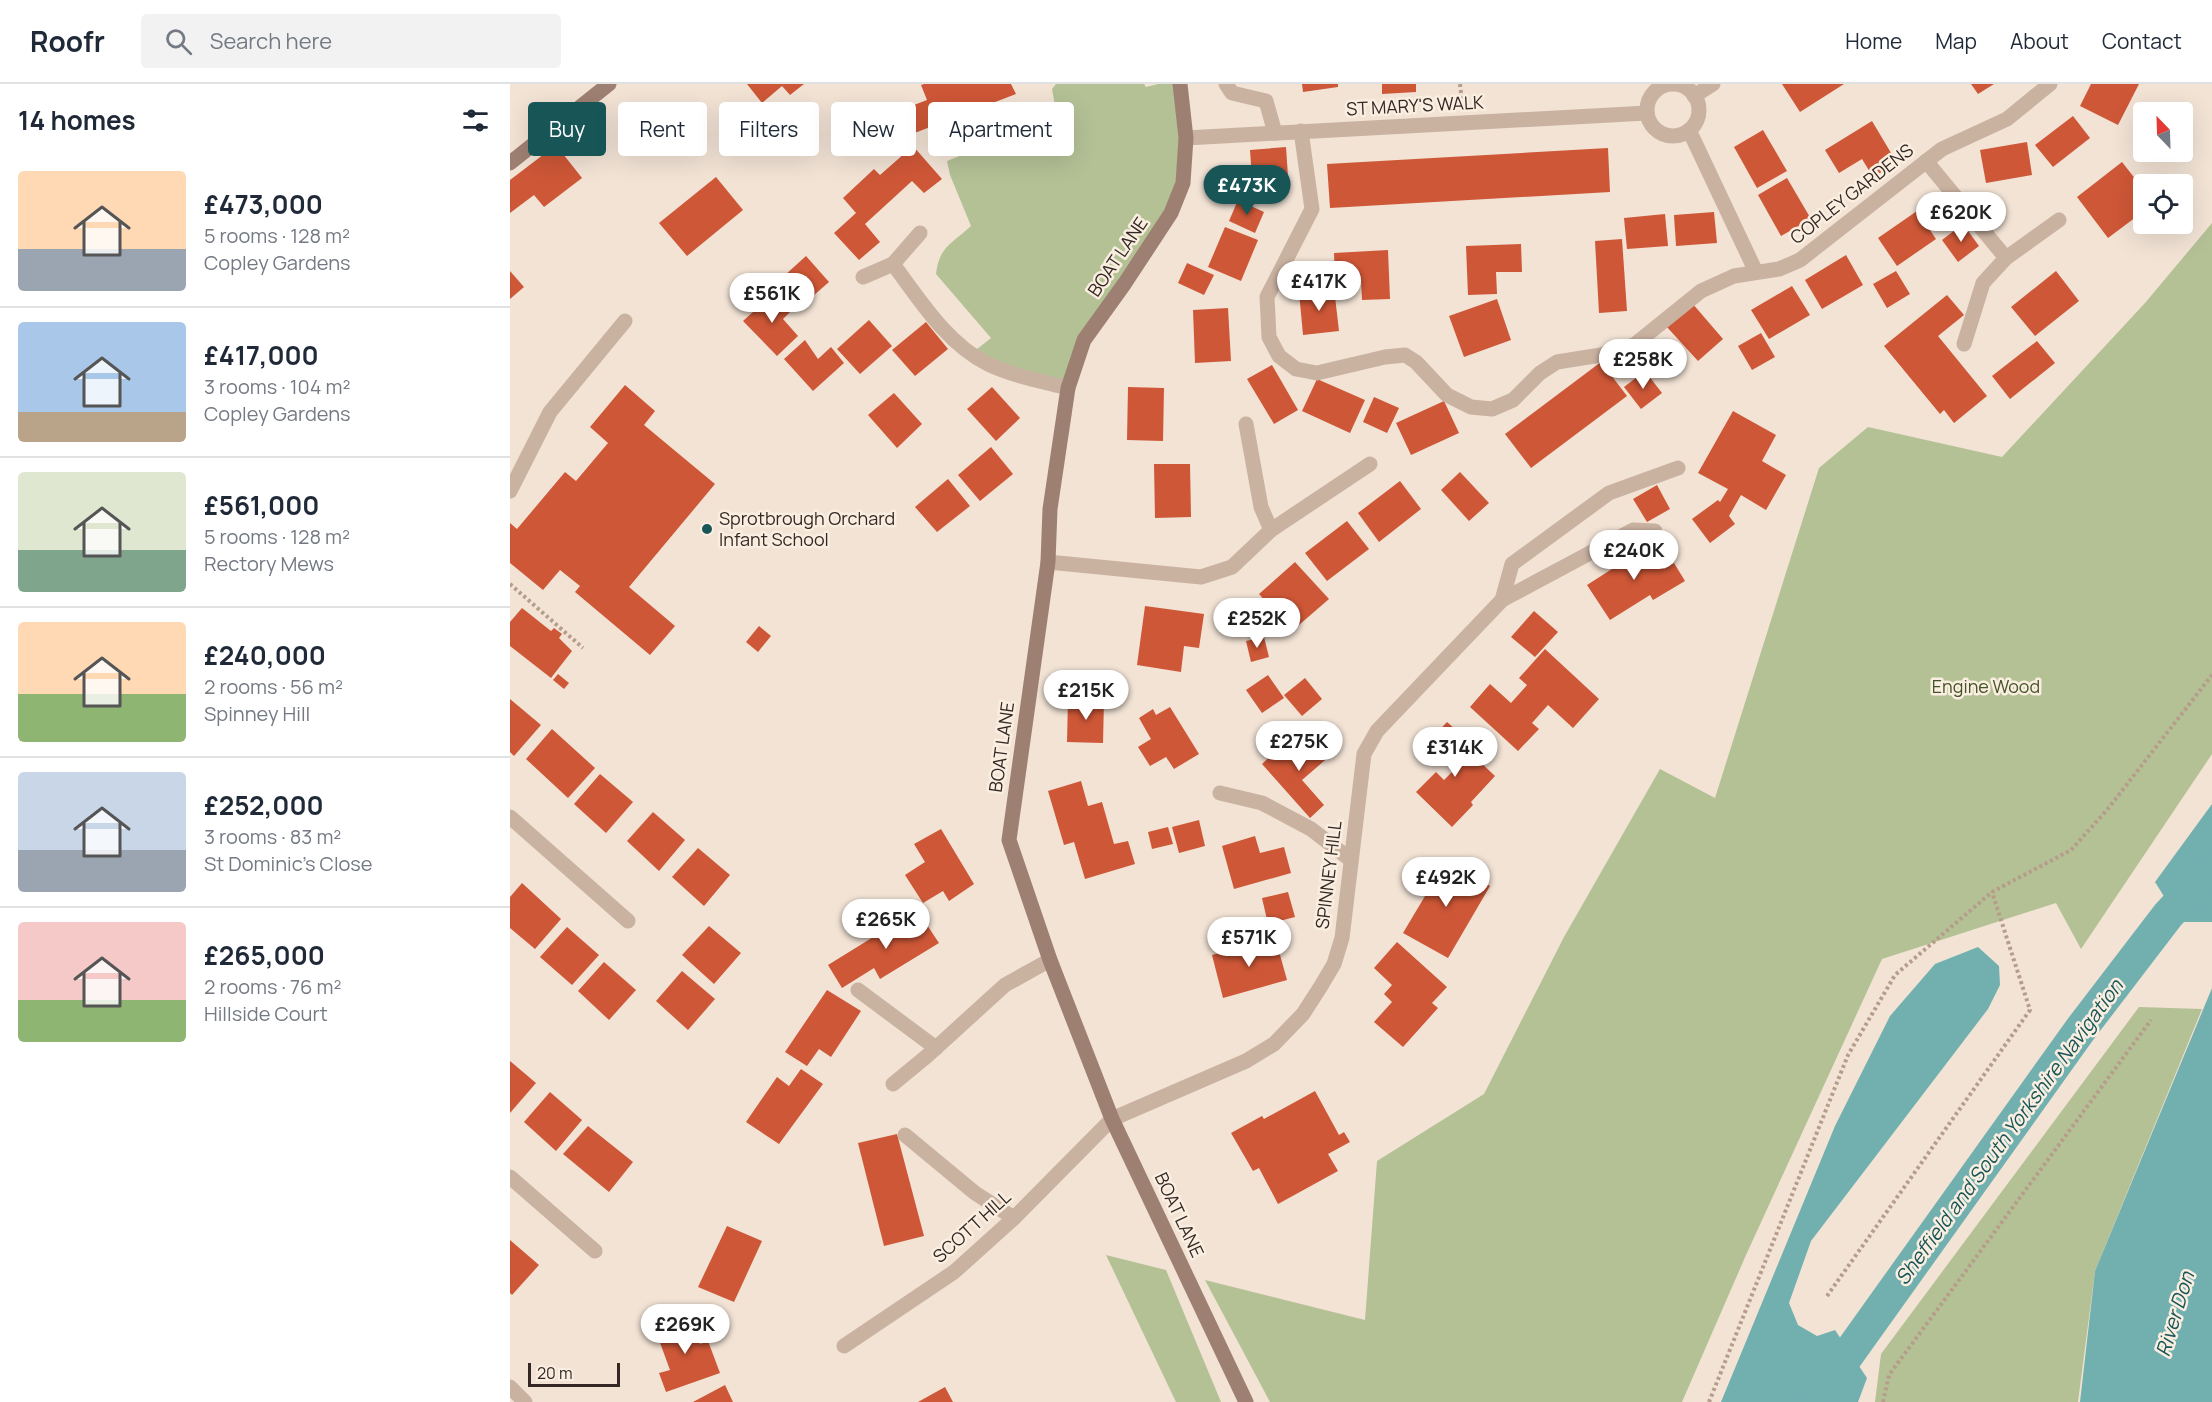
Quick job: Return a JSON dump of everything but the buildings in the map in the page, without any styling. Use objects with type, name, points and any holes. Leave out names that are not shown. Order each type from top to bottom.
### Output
[{"type":"street","points":[[510,163],[609,84]]},
{"type":"street","name":"BOAT LANE","points":[[1180,84],[1186,138],[1183,183],[1170,213],[1084,340],[1068,388],[1050,509],[1048,562],[1009,840],[1050,960],[1112,1119],[1246,1402]]},
{"type":"street","points":[[1226,84],[1232,93],[1266,101],[1275,133]]},
{"type":"street","points":[[1675,84],[1684,86],[1694,96],[1698,105],[1695,123],[1689,130],[1675,136],[1666,135],[1651,125],[1647,113],[1651,96],[1657,89],[1675,84]]},
{"type":"street","points":[[1694,96],[1713,84]]},
{"type":"street","name":"COPLEY GARDENS","points":[[1301,131],[1312,209],[1267,297],[1269,337],[1279,356],[1296,369],[1317,373],[1385,357],[1405,355],[1416,362],[1448,395],[1471,407],[1492,409],[1513,400],[1540,373],[1557,362],[1601,355],[1634,345],[1701,291],[1734,276],[1779,269],[1800,260],[1942,149],[2007,119],[2050,84]]},
{"type":"street","name":"ST MARY'S WALK","points":[[1186,138],[1647,113]]},
{"type":"street","points":[[1689,130],[1755,272]]},
{"type":"street","points":[[1926,161],[2006,258]]},
{"type":"street","points":[[1964,344],[1983,283],[2006,258],[2059,220]]},
{"type":"street","points":[[863,277],[893,264],[920,233]]},
{"type":"street","points":[[893,264],[954,340],[963,347],[988,364],[1021,376],[1068,388]]},
{"type":"street","points":[[510,491],[550,412],[626,321]]},
{"type":"street","points":[[1246,424],[1261,507],[1271,530]]},
{"type":"street","points":[[1048,562],[1201,577],[1232,567],[1271,530],[1370,465]]},
{"type":"street","points":[[1502,600],[1512,564],[1609,493],[1678,468]]},
{"type":"street","points":[[1502,600],[1633,530],[1655,531]]},
{"type":"street","name":"SPINNEY HILL","points":[[1112,1119],[1246,1061],[1274,1044],[1303,1014],[1334,963],[1341,938],[1364,754],[1377,731],[1502,600]]},
{"type":"street","points":[[1220,793],[1262,803],[1311,829],[1351,860]]},
{"type":"street","points":[[510,817],[628,921]]},
{"type":"street","points":[[893,1084],[932,1052],[1005,985],[1050,960]]},
{"type":"street","points":[[858,990],[932,1052]]},
{"type":"street","name":"SCOTT HILL","points":[[844,1346],[954,1272],[1014,1218],[1112,1119]]},
{"type":"street","points":[[905,1135],[975,1193],[1014,1218]]},
{"type":"street","points":[[510,1177],[595,1251]]},
{"type":"street","points":[[510,1387],[525,1402]]},
{"type":"path","points":[[510,584],[583,648]]},
{"type":"path","points":[[1709,1402],[1848,1055],[1895,975],[1992,892],[2071,850],[2107,810],[2212,675]]},
{"type":"path","points":[[1827,1296],[2030,1010],[1992,892]]},
{"type":"path","points":[[1882,1402],[1889,1375],[2151,1020]]},
{"type":"green space","points":[[1056,84],[1144,84],[1146,87],[1158,84],[1180,84],[1183,183],[1084,340],[1068,388],[972,353],[991,338],[936,274],[940,257],[944,251],[971,226],[950,175],[947,161],[960,156],[1074,156],[1074,102],[1054,102],[1052,89]]},
{"type":"green space","name":"Engine Wood","points":[[2212,223],[2212,754],[2081,949],[2056,903],[1882,959],[1746,1255],[1682,1402],[1270,1402],[1205,1280],[1365,1320],[1377,1161],[1484,1094],[1564,937],[1660,769],[1715,798],[1819,468],[1868,427],[2002,457],[2145,303]]},
{"type":"green space","points":[[2139,1007],[2202,1009],[2095,1271],[2078,1402],[1875,1402],[1881,1354]]},
{"type":"green space","points":[[1106,1255],[1166,1270],[1221,1402],[1176,1402]]},
{"type":"water","points":[[2212,804],[2212,922],[2180,922],[2155,882]]},
{"type":"water","points":[[1978,947],[1999,966],[2000,985],[1988,1009],[1811,1241],[1789,1303],[1798,1325],[1817,1336],[1835,1330],[1867,1378],[1858,1402],[1721,1402],[1835,1126],[1890,1016],[1935,964]]},
{"type":"water","name":"River Don","points":[[2212,988],[2212,1402],[2080,1402],[2095,1271]]},
{"type":"waterway","name":"Sheffield and South Yorkshire Navigation","points":[[1814,1402],[2080,1030],[2168,915],[2212,868]]},
{"type":"place","name":"Sprotbrough Orchard Infant School","points":[[707,529]]}]
